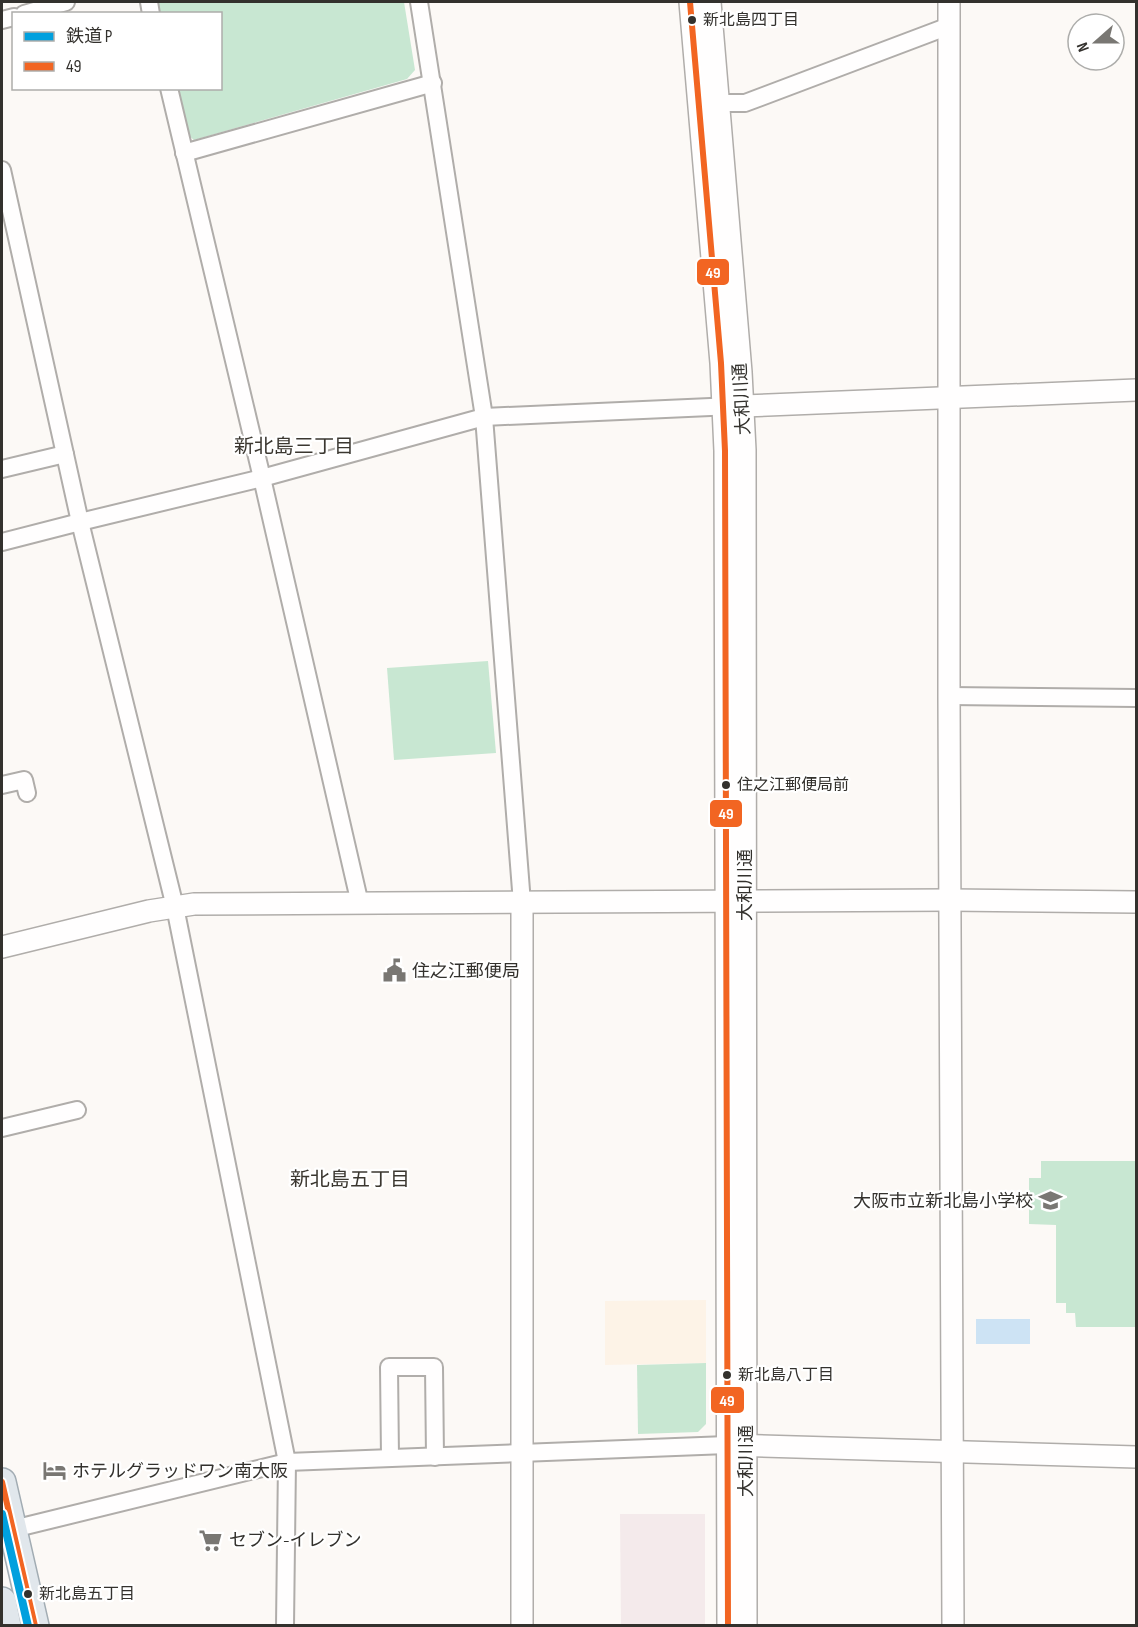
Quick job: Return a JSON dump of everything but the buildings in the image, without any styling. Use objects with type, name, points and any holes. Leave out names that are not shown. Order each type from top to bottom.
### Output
[{"type":"main road","points":[[2,1482],[7,1532],[35,1626]]},
{"type":"main road","points":[[2,1601],[7,1626]]},
{"type":"street","points":[[31,12],[66,2]]},
{"type":"street","points":[[419,2],[484,417],[522,903],[522,1626]]},
{"type":"street","name":"大和川通","points":[[690,2],[721,363],[733,406]]},
{"type":"street","name":"大和川通","points":[[710,2],[719,103],[733,406],[725,475],[736,902],[737,1445],[746,1626]]},
{"type":"street","points":[[949,2],[953,1626]]},
{"type":"street","points":[[719,103],[745,103],[949,26]]},
{"type":"street","points":[[184,153],[433,83]]},
{"type":"street","points":[[169,90],[360,904]]},
{"type":"street","points":[[2,170],[64,454],[175,907],[287,1462],[285,1626]]},
{"type":"street","points":[[2,542],[262,478],[484,417],[1137,390]]},
{"type":"street","points":[[2,469],[64,454]]},
{"type":"street","points":[[949,696],[1137,698]]},
{"type":"street","points":[[2,785],[24,780],[27,793]]},
{"type":"street","points":[[2,947],[149,911],[194,904],[950,900],[1137,902]]},
{"type":"street","points":[[2,1128],[77,1110]]},
{"type":"street","points":[[390,1458],[389,1367],[434,1367],[435,1457]]},
{"type":"street","points":[[7,1532],[287,1462],[737,1445],[1137,1457]]},
{"type":"street","name":"大和川通","points":[[728,1626],[737,1445]]},
{"type":"shaded area","points":[[706,1300],[706,1363],[605,1365],[605,1301]]},
{"type":"shaded area","points":[[620,1514],[705,1514],[705,1625],[621,1625]]},
{"type":"green space","points":[[156,2],[404,2],[415,70],[407,79],[194,140],[188,135],[177,90],[222,90],[222,12],[159,12]]},
{"type":"green space","points":[[488,661],[496,753],[394,760],[387,668]]},
{"type":"green space","points":[[1041,1161],[1136,1161],[1136,1327],[1076,1327],[1075,1313],[1066,1313],[1066,1303],[1056,1303],[1056,1225],[1029,1224],[1029,1178],[1041,1178]]},
{"type":"green space","points":[[706,1363],[706,1424],[698,1432],[638,1434],[637,1365]]},
{"type":"water","points":[[976,1319],[1030,1319],[1030,1344],[976,1344]]},
{"type":"rail line","name":"P","points":[[2,1514],[28,1626]]},
{"type":"transit line","name":"49","points":[[690,2],[721,363],[725,451],[728,1626]]},
{"type":"transit line","name":"49","points":[[2,1482],[35,1626]]},
{"type":"place","name":"新北島四丁目","points":[[692,20]]},
{"type":"place","name":"住之江郵便局前","points":[[726,785]]},
{"type":"place","name":"住之江郵便局","points":[[394,971]]},
{"type":"place","name":"大阪市立新北島小学校","points":[[1051,1201]]},
{"type":"place","name":"新北島八丁目","points":[[727,1375]]},
{"type":"place","name":"ホテルグラッドワン南大阪","points":[[54,1471]]},
{"type":"place","name":"セブン-イレブン","points":[[211,1540]]},
{"type":"place","name":"新北島五丁目","points":[[28,1594]]},
{"type":"district","name":"新北島三丁目","points":[[294,447]]},
{"type":"district","name":"新北島五丁目","points":[[350,1180]]}]
